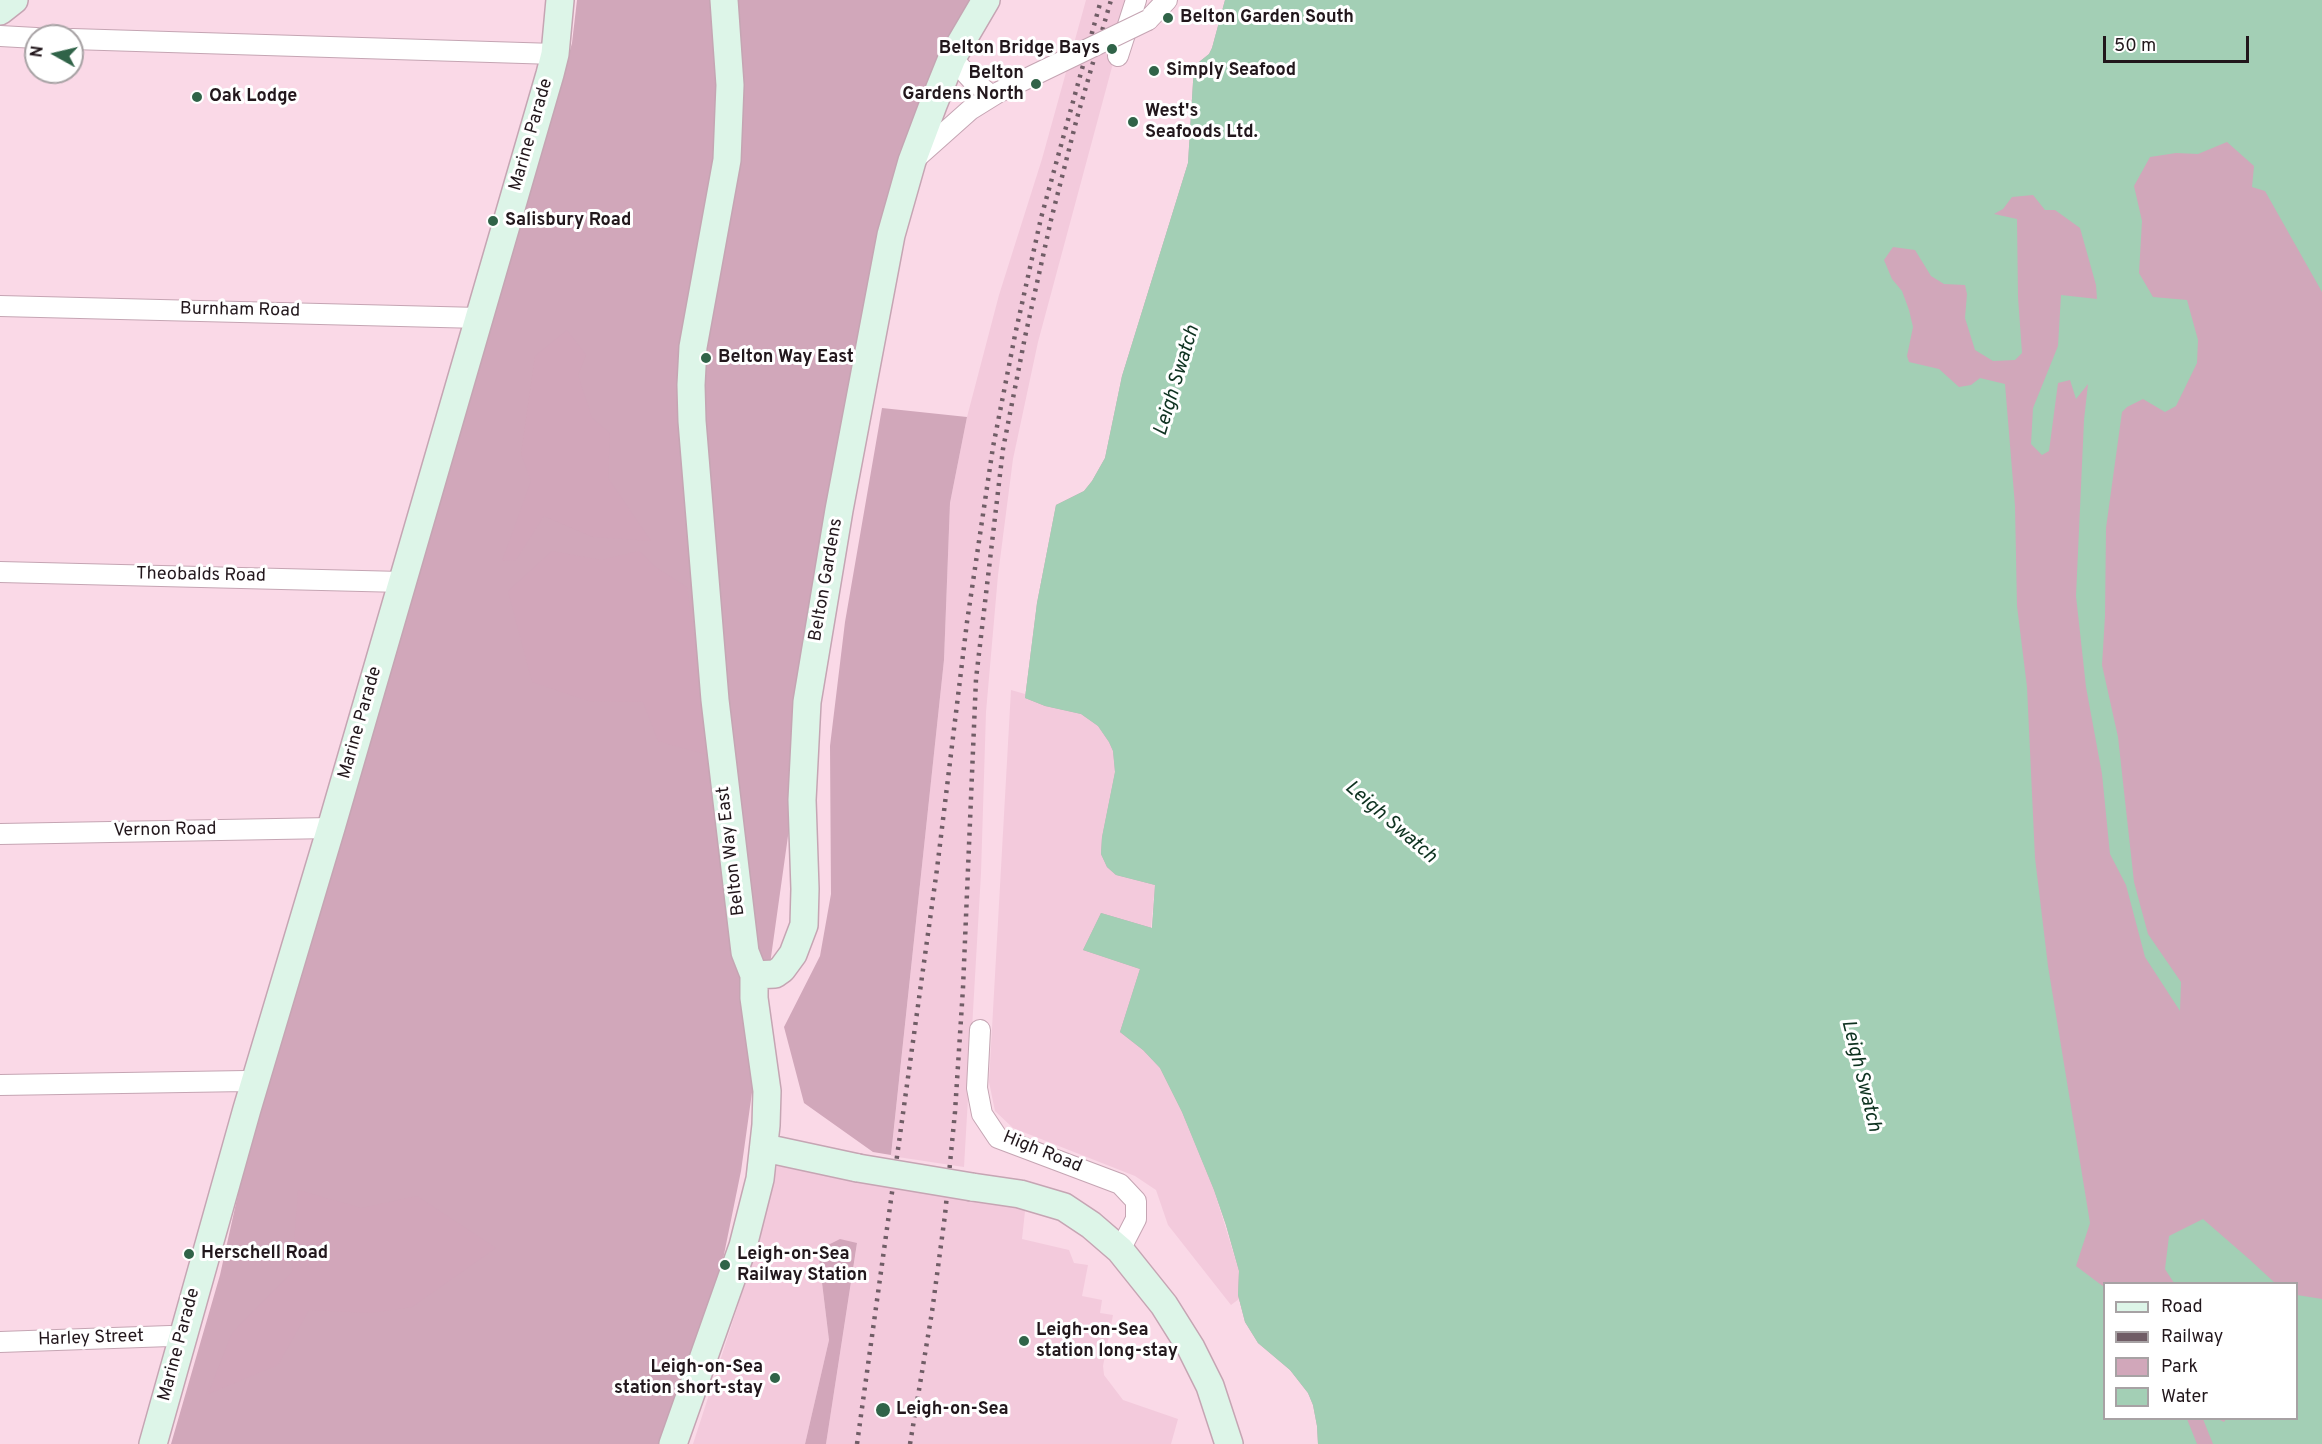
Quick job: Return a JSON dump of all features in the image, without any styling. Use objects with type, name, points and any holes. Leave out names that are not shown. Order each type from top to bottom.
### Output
[{"type":"street","points":[[0,11],[14,0]]},
{"type":"street","name":"Marine Parade","points":[[153,1444],[254,1084],[331,828],[555,54],[560,0]]},
{"type":"street","name":"Belton Way East","points":[[673,1444],[743,1246],[760,1179],[765,1148],[767,1091],[754,998],[754,975],[745,952],[716,711],[691,385],[693,347],[727,160],[730,85],[724,0]]},
{"type":"street","points":[[912,161],[952,58],[986,0]]},
{"type":"street","points":[[1118,56],[1136,0]]},
{"type":"street","points":[[912,161],[970,111],[995,94],[1148,20],[1167,0]]},
{"type":"street","points":[[0,36],[24,37]]},
{"type":"street","points":[[84,39],[555,54]]},
{"type":"street","points":[[952,58],[972,80],[995,94]]},
{"type":"street","name":"Belton Gardens","points":[[754,975],[775,974],[782,969],[794,954],[804,925],[802,800],[807,702],[876,308],[891,235],[912,161]]},
{"type":"street","name":"Burnham Road","points":[[0,306],[480,318]]},
{"type":"street","name":"Theobalds Road","points":[[0,572],[402,582]]},
{"type":"street","name":"Vernon Road","points":[[0,834],[331,828]]},
{"type":"street","name":"High Road","points":[[980,1030],[977,1088],[982,1114],[998,1137],[1120,1184],[1136,1201],[1136,1219],[1120,1250]]},
{"type":"street","points":[[0,1085],[246,1082],[254,1084]]},
{"type":"street","points":[[765,1148],[858,1168],[1020,1194],[1064,1207],[1091,1225],[1120,1250],[1164,1305],[1191,1348],[1210,1386],[1229,1444]]},
{"type":"street","name":"Harley Street","points":[[0,1342],[181,1338]]},
{"type":"shaded area","points":[[1086,0],[1130,0],[1038,342],[1013,459],[998,575],[986,712],[981,873],[964,1167],[891,1156],[944,660],[950,503],[967,417],[999,295],[1042,159]]},
{"type":"shaded area","points":[[567,330],[586,355],[578,375],[592,418],[610,433],[608,478],[651,541],[593,537],[544,516],[516,560],[502,561],[531,481],[521,454],[535,356]]},
{"type":"shaded area","points":[[552,551],[601,560],[639,551],[657,568],[687,587],[711,756],[658,741],[643,702],[588,701],[532,682],[508,591]]},
{"type":"shaded area","points":[[1011,690],[1025,694],[1025,698],[1045,706],[1081,714],[1098,726],[1113,751],[1115,772],[1102,837],[1116,875],[1155,885],[1151,928],[1140,969],[1143,1050],[1160,1068],[1182,1112],[1214,1190],[1239,1271],[1239,1299],[1231,1305],[1168,1225],[1156,1190],[1135,1176],[1013,1128],[995,1111],[989,1082]]},
{"type":"shaded area","points":[[777,1166],[867,1177],[1026,1202],[1022,1239],[1069,1250],[1074,1263],[1088,1265],[1082,1296],[1102,1300],[1100,1313],[1113,1315],[1103,1366],[1104,1375],[1123,1400],[1178,1419],[1171,1444],[826,1444],[857,1244],[818,1250],[829,1340],[805,1444],[693,1444],[754,1256]]},
{"type":"shaded area","points":[[298,1190],[362,1208],[417,1196],[496,1248],[412,1307],[371,1313],[309,1310],[278,1365],[208,1394],[232,1333],[292,1272]]},
{"type":"shaded area","points":[[840,1239],[857,1243],[826,1444],[805,1444],[829,1340],[818,1250]]},
{"type":"green space","points":[[577,0],[972,0],[900,151],[857,344],[741,1171],[720,1274],[661,1444],[171,1444],[220,1275],[243,1172],[537,168],[572,43]]},
{"type":"green space","points":[[1225,0],[2322,0],[2322,1444],[1318,1444],[1313,1405],[1308,1393],[1290,1370],[1258,1343],[1245,1322],[1238,1295],[1239,1271],[1226,1225],[1182,1112],[1160,1068],[1143,1050],[1120,1032],[1140,969],[1083,950],[1101,913],[1152,928],[1155,885],[1116,875],[1107,867],[1101,854],[1102,837],[1115,772],[1113,751],[1098,726],[1081,714],[1045,706],[1025,698],[1037,603],[1056,505],[1084,491],[1105,458],[1122,376],[1188,163],[1194,66],[1209,54]]},
{"type":"green space","points":[[882,408],[967,417],[950,503],[944,660],[891,1155],[873,1152],[804,1103],[784,1027],[820,956],[831,894],[830,746],[845,622]]},
{"type":"water","name":"Leigh Swatch","points":[[1225,0],[2322,0],[2322,292],[2265,191],[2252,187],[2254,166],[2227,142],[2198,154],[2176,153],[2150,157],[2134,186],[2142,221],[2139,273],[2153,297],[2187,300],[2198,340],[2197,363],[2176,406],[2165,412],[2143,399],[2122,412],[2106,528],[2102,665],[2118,737],[2134,882],[2148,934],[2181,982],[2180,1011],[2145,957],[2126,885],[2110,854],[2102,774],[2086,687],[2076,596],[2084,420],[2088,384],[2076,399],[2070,380],[2058,383],[2049,451],[2042,455],[2031,444],[2033,408],[2058,346],[2061,295],[2097,299],[2096,285],[2080,228],[2055,210],[2045,210],[2033,195],[2012,197],[2003,209],[1994,214],[2017,219],[2018,297],[2022,353],[2015,360],[1993,361],[1975,350],[1965,318],[1967,294],[1965,285],[1944,284],[1931,276],[1915,250],[1893,247],[1884,260],[1892,279],[1902,291],[1909,310],[1913,327],[1907,356],[1909,362],[1939,369],[1959,387],[1971,385],[1980,378],[2005,384],[2015,506],[2017,606],[2027,687],[2035,858],[2048,966],[2090,1223],[2076,1266],[2103,1286],[2103,1420],[2187,1420],[2197,1444],[1318,1444],[1313,1405],[1308,1393],[1290,1370],[1258,1343],[1245,1322],[1238,1295],[1239,1271],[1226,1225],[1182,1112],[1160,1068],[1143,1050],[1120,1032],[1140,969],[1083,950],[1101,913],[1152,928],[1155,885],[1116,875],[1107,867],[1101,854],[1102,837],[1115,772],[1113,751],[1098,726],[1081,714],[1045,706],[1025,698],[1037,603],[1056,505],[1084,491],[1105,458],[1122,376],[1188,163],[1194,66],[1209,54]]},
{"type":"water","points":[[2203,1219],[2274,1282],[2173,1282],[2165,1269],[2169,1236]]},
{"type":"water","points":[[2298,1295],[2322,1299],[2322,1444],[2213,1444],[2203,1420],[2224,1422],[2225,1420],[2298,1420]]},
{"type":"railway","points":[[857,1444],[937,869],[967,622],[993,447],[1041,218],[1101,0]]},
{"type":"railway","points":[[910,1444],[932,1312],[945,1215],[955,1112],[963,988],[976,679],[1003,449],[1051,220],[1111,0]]},
{"type":"place","name":"Belton Garden South","points":[[1168,18]]},
{"type":"place","name":"Belton Bridge Bays","points":[[1112,49]]},
{"type":"place","name":"Simply Seafood","points":[[1154,71]]},
{"type":"place","name":"Belton Gardens North","points":[[1036,84]]},
{"type":"place","name":"Oak Lodge","points":[[197,97]]},
{"type":"place","name":"West's Seafoods Ltd.","points":[[1133,122]]},
{"type":"place","name":"Salisbury Road","points":[[493,221]]},
{"type":"place","name":"Belton Way East","points":[[706,358]]},
{"type":"place","name":"Herschell Road","points":[[189,1254]]},
{"type":"place","name":"Leigh-on-Sea Railway Station","points":[[725,1265]]},
{"type":"place","name":"Leigh-on-Sea station long-stay","points":[[1024,1341]]},
{"type":"place","name":"Leigh-on-Sea station short-stay","points":[[775,1378]]},
{"type":"place","name":"Leigh-on-Sea","points":[[883,1410]]}]
